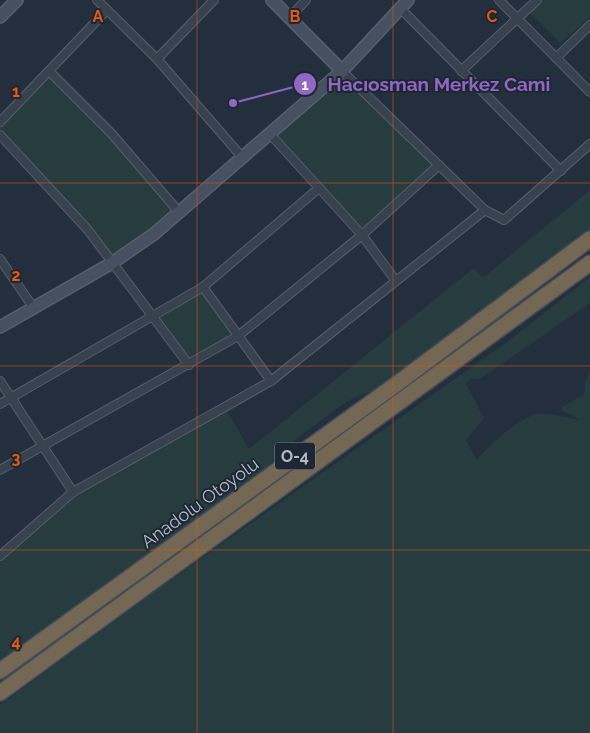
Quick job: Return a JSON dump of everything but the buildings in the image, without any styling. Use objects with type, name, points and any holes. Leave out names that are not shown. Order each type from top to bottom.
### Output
[{"type":"highway","name":"Anadolu Otoyolu","points":[[0,671],[443,350],[590,239]]},
{"type":"highway","name":"Anadolu Otoyolu","points":[[0,693],[590,263]]},
{"type":"main road","points":[[0,17],[17,0]]},
{"type":"main road","points":[[272,0],[342,71]]},
{"type":"main road","points":[[0,326],[112,263],[154,234],[342,71],[404,4]]},
{"type":"street","points":[[98,0],[157,59],[242,157]]},
{"type":"street","points":[[157,59],[214,0]]},
{"type":"street","points":[[290,17],[306,0]]},
{"type":"street","points":[[499,0],[590,92]]},
{"type":"street","points":[[461,71],[537,0]]},
{"type":"street","points":[[404,4],[461,71],[561,171]]},
{"type":"street","points":[[0,122],[107,10]]},
{"type":"street","points":[[556,58],[590,24]]},
{"type":"street","points":[[49,71],[111,133],[179,212]]},
{"type":"street","points":[[342,71],[485,210],[504,220],[590,144]]},
{"type":"street","points":[[270,134],[362,235],[396,281]]},
{"type":"street","points":[[0,135],[88,230],[189,365]]},
{"type":"street","points":[[0,470],[238,336],[362,235],[439,165]]},
{"type":"street","points":[[0,404],[203,287],[319,188]]},
{"type":"street","points":[[0,556],[73,492],[272,381],[485,210]]},
{"type":"street","points":[[0,259],[33,307]]},
{"type":"street","points":[[203,287],[272,381]]},
{"type":"street","points":[[0,380],[73,492]]},
{"type":"green space","points":[[541,0],[590,0],[590,17],[560,43],[529,12]]},
{"type":"green space","points":[[49,71],[111,133],[179,212],[112,263],[0,135],[0,122]]},
{"type":"green space","points":[[342,71],[439,165],[362,235],[270,134]]},
{"type":"green space","points":[[590,190],[590,230],[570,246],[377,389],[349,400],[281,450],[264,471],[242,485],[101,590],[0,660],[0,556],[73,492],[225,407],[249,449],[474,268],[483,278]]},
{"type":"green space","points":[[590,277],[590,303],[481,378],[471,379],[466,384],[484,418],[466,440],[477,460],[503,434],[533,415],[550,414],[580,420],[562,411],[562,407],[584,395],[585,381],[590,372],[590,733],[0,733],[0,705],[158,589],[507,342]]},
{"type":"green space","points":[[203,287],[238,336],[189,365],[154,317]]},
{"type":"place","name":"Hacıosman Merkez Cami","points":[[233,103]]}]
